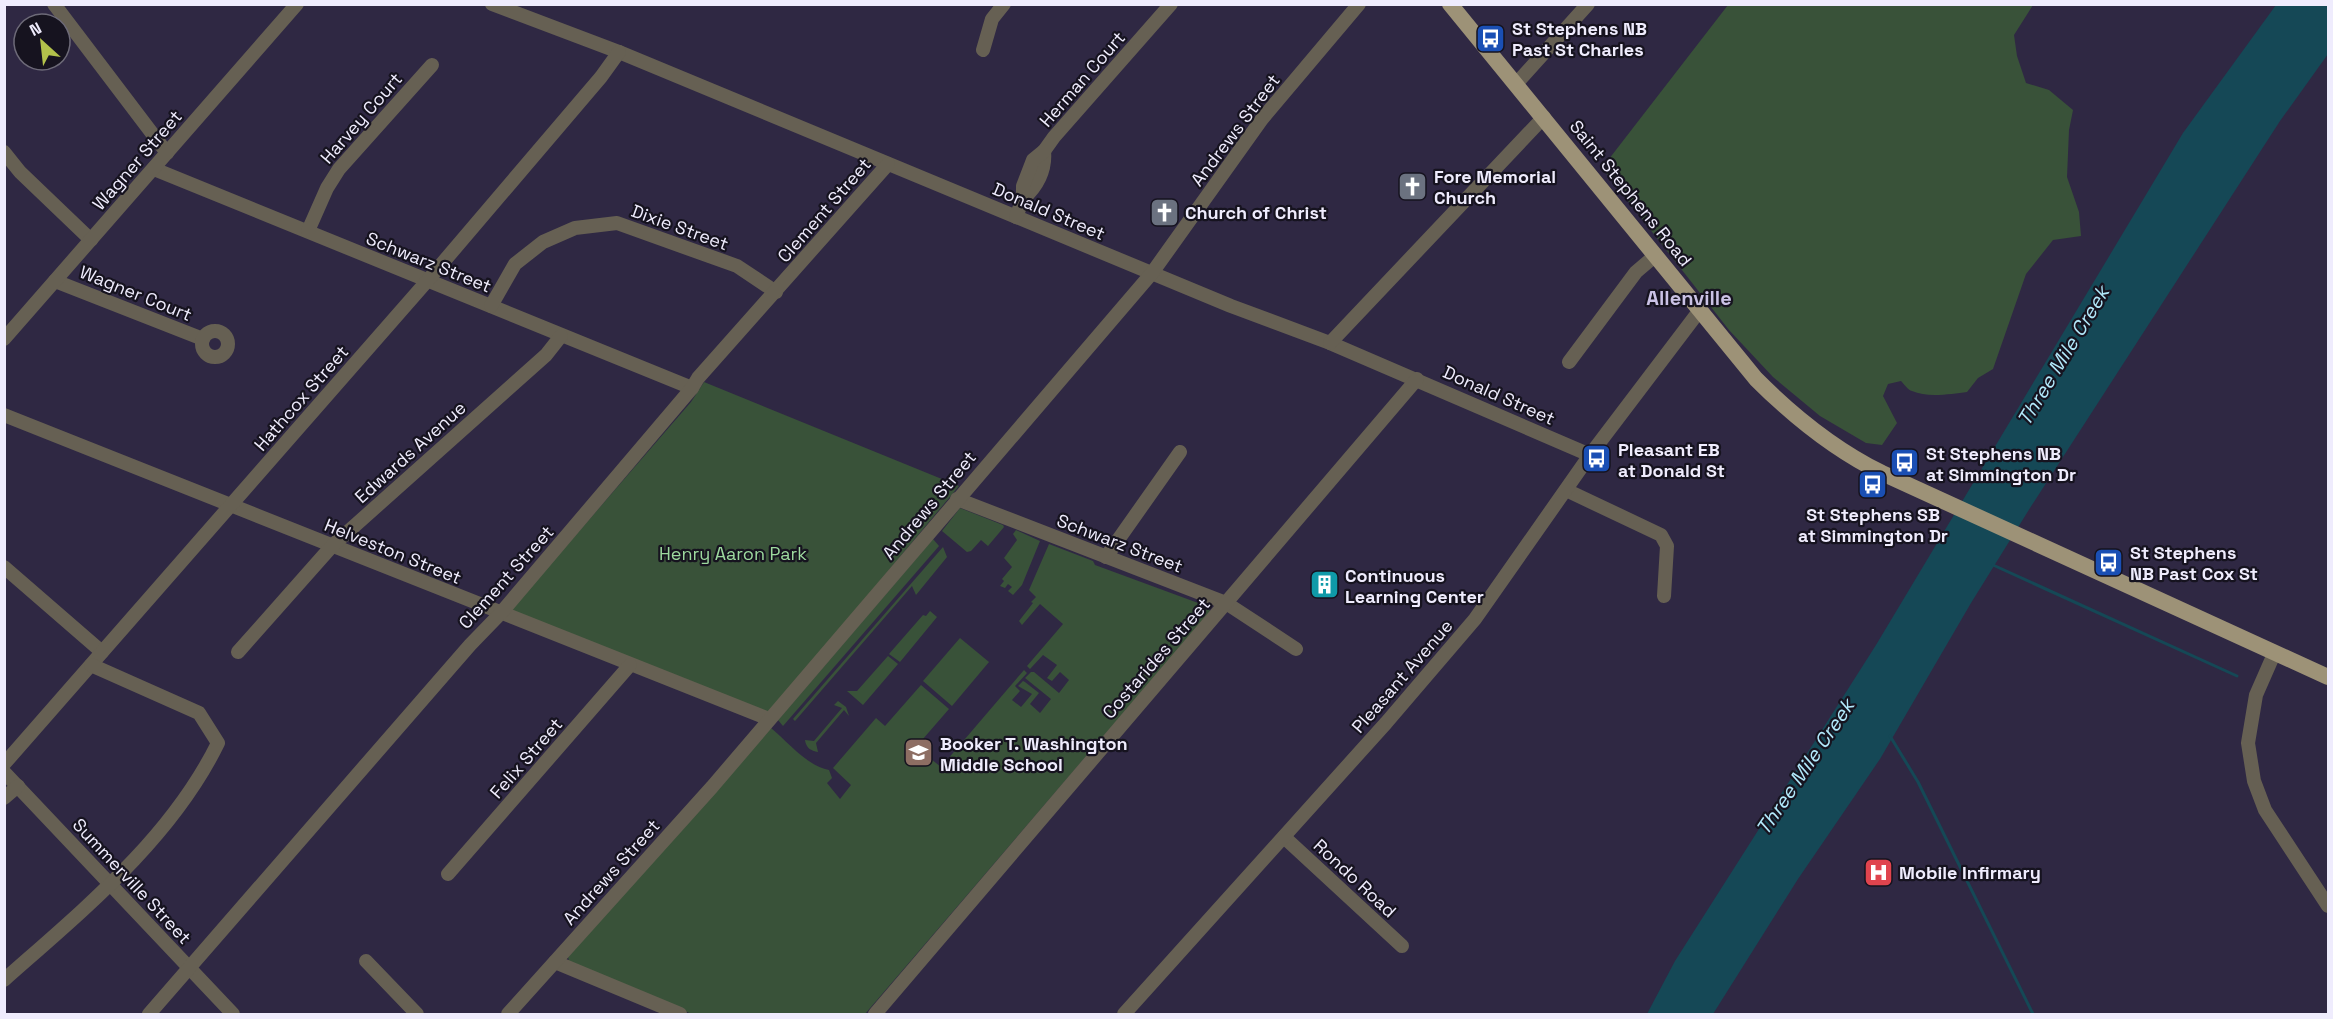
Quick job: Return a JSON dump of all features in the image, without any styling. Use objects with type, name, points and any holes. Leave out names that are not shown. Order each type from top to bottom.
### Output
[{"type":"main road","name":"Saint Stephens Road","points":[[1454,6],[1756,379],[1784,407],[1817,433],[1875,469],[2328,678]]},
{"type":"street","points":[[54,4],[167,153]]},
{"type":"street","name":"Wagner Street","points":[[4,339],[297,4]]},
{"type":"street","name":"Donald Street","points":[[492,4],[619,52],[1152,273],[1330,343],[1590,455]]},
{"type":"street","points":[[983,50],[992,19],[1004,4]]},
{"type":"street","name":"Herman Court","points":[[1016,217],[1023,199],[1023,186],[1034,160],[1171,4]]},
{"type":"street","name":"Andrews Street","points":[[508,1014],[769,720],[1152,273],[1262,119],[1359,4]]},
{"type":"street","points":[[1516,84],[1588,4]]},
{"type":"street","name":"Hathcox Street","points":[[4,764],[428,280],[619,52]]},
{"type":"street","name":"Harvey Court","points":[[308,231],[327,188],[339,169],[432,65]]},
{"type":"street","points":[[1330,343],[1544,117]]},
{"type":"street","points":[[4,152],[20,172],[91,240]]},
{"type":"street","name":"Clement Street","points":[[149,1014],[470,645],[500,614],[692,388],[698,378],[888,164]]},
{"type":"street","name":"Schwarz Street","points":[[154,169],[692,388]]},
{"type":"street","name":"Dixie Street","points":[[491,306],[515,264],[543,242],[575,228],[617,224],[737,266],[776,292]]},
{"type":"street","points":[[1569,362],[1636,272],[1656,255]]},
{"type":"street","name":"Wagner Court","points":[[55,281],[203,339]]},
{"type":"street","name":"Pleasant Avenue","points":[[1124,1014],[1386,723],[1475,619],[1590,455],[1700,310]]},
{"type":"street","name":"Edwards Avenue","points":[[238,651],[332,546],[546,355],[561,336]]},
{"type":"street","name":"Costarides Street","points":[[875,1014],[1417,379]]},
{"type":"street","name":"Helveston Street","points":[[4,414],[769,720]]},
{"type":"street","points":[[1106,557],[1180,452]]},
{"type":"street","points":[[1566,490],[1661,534],[1667,546],[1664,596]]},
{"type":"street","name":"Schwarz Street","points":[[957,499],[1226,603],[1296,649]]},
{"type":"street","points":[[4,567],[102,652]]},
{"type":"street","points":[[2274,654],[2256,695],[2248,744],[2254,781],[2265,810],[2328,906]]},
{"type":"street","points":[[4,980],[111,885],[186,799],[207,766],[218,743],[199,713],[91,665]]},
{"type":"street","name":"Felix Street","points":[[448,874],[630,665]]},
{"type":"street","name":"Summerville Street","points":[[4,772],[233,1014]]},
{"type":"street","points":[[4,798],[18,786]]},
{"type":"street","name":"Rondo Road","points":[[1284,837],[1402,946]]},
{"type":"street","points":[[366,961],[417,1014]]},
{"type":"street","points":[[555,962],[680,1014]]},
{"type":"green space","points":[[1728,5],[2033,5],[2014,35],[2017,56],[2026,83],[2049,90],[2073,110],[2069,130],[2067,177],[2079,212],[2081,236],[2053,240],[2026,274],[1993,369],[1978,378],[1967,392],[1925,394],[1911,390],[1901,381],[1888,384],[1883,396],[1897,423],[1882,445],[1866,443],[1820,416],[1773,377],[1729,330],[1602,168]]},
{"type":"green space","name":"Henry Aaron Park","points":[[704,382],[959,486],[768,715],[509,612],[691,402]]},
{"type":"green space","points":[[960,508],[1004,527],[988,546],[981,540],[971,551],[967,552],[942,531]]},
{"type":"green space","points":[[1016,530],[1040,541],[1022,585],[1013,595],[1008,591],[1012,587],[1008,584],[1005,588],[1000,586],[1004,581],[1002,579],[1012,567],[1004,558],[1017,540],[1013,534]]},
{"type":"green space","points":[[933,539],[939,546],[783,726],[778,720]]},
{"type":"green space","name":"Booker T. Washington Middle School","points":[[1049,544],[1093,561],[1095,565],[1209,607],[1210,612],[865,1014],[692,1014],[570,965],[568,957],[771,728],[805,759],[829,770],[832,778],[827,783],[840,799],[851,785],[833,768],[876,718],[885,726],[921,685],[949,709],[916,747],[941,767],[1024,670],[1027,673],[1015,686],[1020,691],[1012,700],[1021,707],[1032,694],[1018,686],[1023,681],[1039,693],[1030,704],[1040,713],[1051,699],[1025,678],[1034,672],[1059,693],[1069,680],[1060,672],[1052,681],[1047,678],[1057,665],[1043,655],[1030,669],[1027,666],[1063,624],[1040,604],[1022,625],[1019,621],[1036,597],[1029,590]]},
{"type":"green space","points":[[943,547],[947,557],[916,595],[912,586],[795,721],[793,719]]},
{"type":"green space","points":[[930,611],[937,617],[900,662],[889,654],[923,615],[926,616]]},
{"type":"green space","points":[[960,638],[989,662],[952,706],[923,681]]},
{"type":"green space","points":[[888,656],[898,664],[863,705],[847,691],[857,691]]},
{"type":"green space","points":[[838,701],[846,707],[849,716],[844,710],[816,743],[818,752],[811,750],[805,740],[814,741],[842,708],[834,705]]},
{"type":"water","name":"Three Mile Creek","points":[[2276,5],[2328,5],[2328,54],[2280,121],[2030,508],[1971,603],[1880,759],[1798,879],[1713,1014],[1647,1014],[1675,961],[1876,645],[2183,133]]},
{"type":"waterway","points":[[1993,565],[2237,676]]},
{"type":"waterway","points":[[1890,736],[1918,782],[2033,1014]]},
{"type":"place","name":"St Stephens NB Past St Charles","points":[[1491,38]]},
{"type":"place","name":"Fore Memorial Church","points":[[1413,186]]},
{"type":"place","name":"Church of Christ","points":[[1164,212]]},
{"type":"place","name":"Pleasant EB at Donald St","points":[[1597,459]]},
{"type":"place","name":"St Stephens NB at Simmington Dr","points":[[1905,463]]},
{"type":"place","name":"St Stephens SB at Simmington Dr","points":[[1873,485]]},
{"type":"place","name":"St Stephens NB Past Cox St","points":[[2109,562]]},
{"type":"place","name":"Continuous Learning Center","points":[[1324,585]]},
{"type":"place","name":"Booker T. Washington Middle School","points":[[919,753]]},
{"type":"place","name":"Mobile Infirmary","points":[[1878,872]]},
{"type":"district","name":"Allenville","points":[[1689,298]]}]
